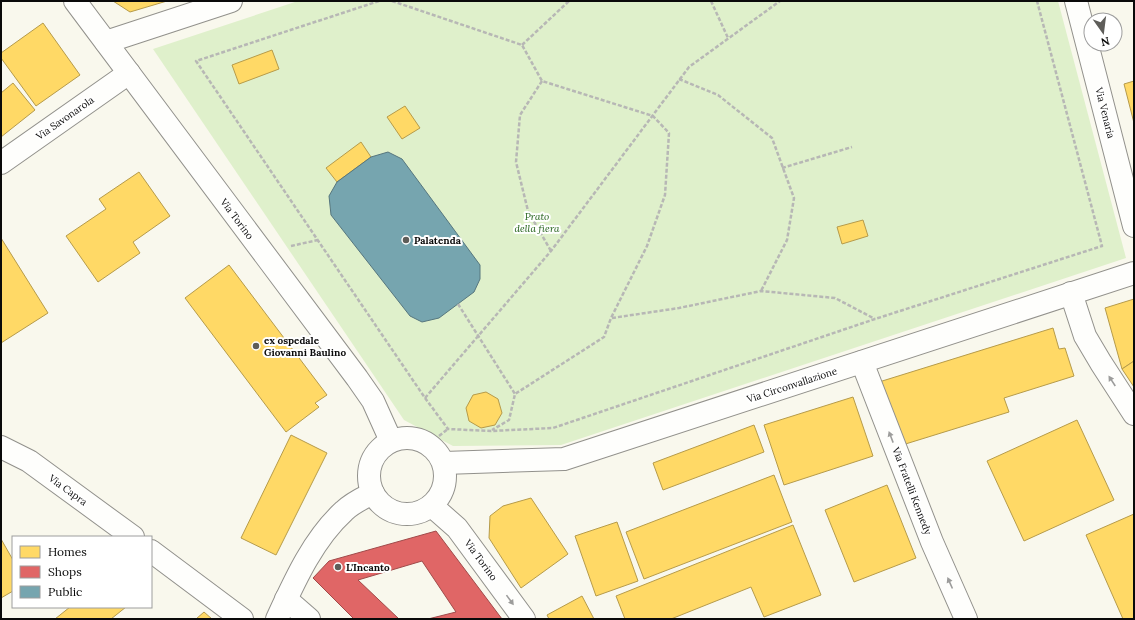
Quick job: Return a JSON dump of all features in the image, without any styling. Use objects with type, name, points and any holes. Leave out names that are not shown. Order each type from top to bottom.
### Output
[{"type":"street","name":"Via Torino","points":[[75,1],[373,401],[391,441]]},
{"type":"street","points":[[106,42],[231,1]]},
{"type":"street","name":"Via Venaria","points":[[1076,1],[1134,226]]},
{"type":"street","name":"Via Savonarola","points":[[1,163],[129,73]]},
{"type":"street","name":"Via Circonvallazione","points":[[444,462],[564,459],[1134,273]]},
{"type":"street","points":[[1071,293],[1085,336],[1101,364],[1134,414]]},
{"type":"street","name":"Via Fratelli Kennedy","points":[[862,362],[932,542],[966,619]]},
{"type":"street","points":[[403,438],[422,441],[434,448],[444,462],[446,474],[445,486],[440,497],[432,506],[422,512],[399,514],[388,510],[372,493],[369,481],[370,469],[374,457],[381,448],[391,441],[403,438]]},
{"type":"street","name":"Via Capra","points":[[1,447],[29,460],[132,536]]},
{"type":"street","points":[[277,619],[318,541],[344,510],[372,493]]},
{"type":"street","name":"Via Torino","points":[[432,506],[457,528],[524,619]]},
{"type":"street","points":[[152,552],[242,619]]},
{"type":"street","points":[[286,600],[309,619]]},
{"type":"path","points":[[379,1],[196,61],[425,398],[448,429],[491,431],[553,428],[876,319],[1102,246],[1037,1]]},
{"type":"path","points":[[392,1],[522,45],[542,81],[653,116],[669,133],[665,195],[647,246],[611,318],[604,337],[515,394],[509,420],[491,431]]},
{"type":"path","points":[[522,45],[569,1]]},
{"type":"path","points":[[711,1],[728,38]]},
{"type":"path","points":[[425,398],[550,251],[689,67],[780,1]]},
{"type":"path","points":[[679,79],[718,95],[772,138],[794,198],[787,240],[761,291]]},
{"type":"path","points":[[542,81],[520,115],[516,162],[528,211],[550,251]]},
{"type":"path","points":[[782,168],[852,148]]},
{"type":"path","points":[[611,318],[679,308],[761,291],[835,298],[876,319]]},
{"type":"path","points":[[458,304],[515,394]]},
{"type":"green space","name":"Prato della fiera","points":[[298,1],[1058,1],[1126,258],[561,445],[453,446],[404,420],[153,49]]},
{"type":"building: Homes","points":[[113,1],[167,1],[130,12]]},
{"type":"building: Homes","points":[[43,23],[80,75],[36,106],[1,58],[1,53]]},
{"type":"building: Homes","points":[[272,50],[279,69],[239,84],[232,65]]},
{"type":"building: Homes","points":[[1134,81],[1134,123],[1124,84]]},
{"type":"building: Homes","points":[[13,83],[35,110],[1,137],[1,93]]},
{"type":"building: Homes","points":[[405,106],[420,128],[402,139],[387,117]]},
{"type":"building: Homes","points":[[361,142],[371,157],[337,182],[326,168]]},
{"type":"building: Homes","points":[[139,172],[170,216],[133,242],[140,253],[98,282],[66,236],[106,209],[99,199]]},
{"type":"building: Homes","points":[[863,220],[868,236],[842,244],[837,227]]},
{"type":"building: Homes","points":[[1,238],[48,313],[1,343]]},
{"type":"building: Homes","name":"ex ospedale Giovanni Baulino","points":[[229,265],[327,395],[315,403],[319,407],[286,432],[185,298]]},
{"type":"building: Homes","points":[[1134,299],[1134,361],[1122,369],[1105,308]]},
{"type":"building: Homes","points":[[1053,328],[1059,349],[1065,348],[1074,376],[1004,398],[1009,412],[899,446],[879,382]]},
{"type":"building: Homes","points":[[1134,361],[1134,387],[1122,369]]},
{"type":"building: Homes","points":[[486,392],[498,399],[502,413],[495,425],[481,428],[469,421],[466,408],[473,395]]},
{"type":"building: Homes","points":[[853,397],[873,456],[784,485],[764,425]]},
{"type":"building: Homes","points":[[1077,420],[1114,500],[1024,541],[987,461]]},
{"type":"building: Homes","points":[[754,425],[764,452],[663,490],[653,463]]},
{"type":"building: Homes","points":[[291,435],[327,453],[276,555],[241,538]]},
{"type":"building: Homes","points":[[774,475],[792,522],[644,579],[626,532]]},
{"type":"building: Homes","points":[[887,485],[916,558],[854,582],[825,510]]},
{"type":"building: Homes","points":[[531,498],[568,554],[521,588],[489,538],[490,516],[503,506]]},
{"type":"building: Homes","points":[[1134,514],[1134,619],[1123,619],[1086,535]]},
{"type":"building: Homes","points":[[617,522],[638,581],[596,596],[575,536]]},
{"type":"building: Homes","points":[[793,525],[821,595],[764,617],[751,587],[671,619],[625,619],[616,596]]},
{"type":"building: Homes","points":[[1,539],[12,558],[12,592],[1,598]]},
{"type":"building: Homes","points":[[582,596],[594,619],[549,619],[547,615]]},
{"type":"building: Homes","points":[[69,608],[125,608],[111,619],[55,619]]},
{"type":"building: Homes","points":[[204,612],[212,619],[196,619]]},
{"type":"building: Shops","points":[[436,531],[502,619],[428,619],[456,612],[422,561],[358,580],[399,619],[354,619],[313,578],[329,561]]},
{"type":"building: Public","name":"Palatenda","points":[[388,152],[402,159],[480,265],[480,279],[474,292],[439,318],[422,322],[410,316],[331,215],[329,196],[337,182],[371,157]]},
{"type":"place","name":"Palatenda","points":[[406,240]]},
{"type":"place","name":"ex ospedale Giovanni Baulino","points":[[256,346]]},
{"type":"place","name":"L'Incanto","points":[[338,567]]}]
